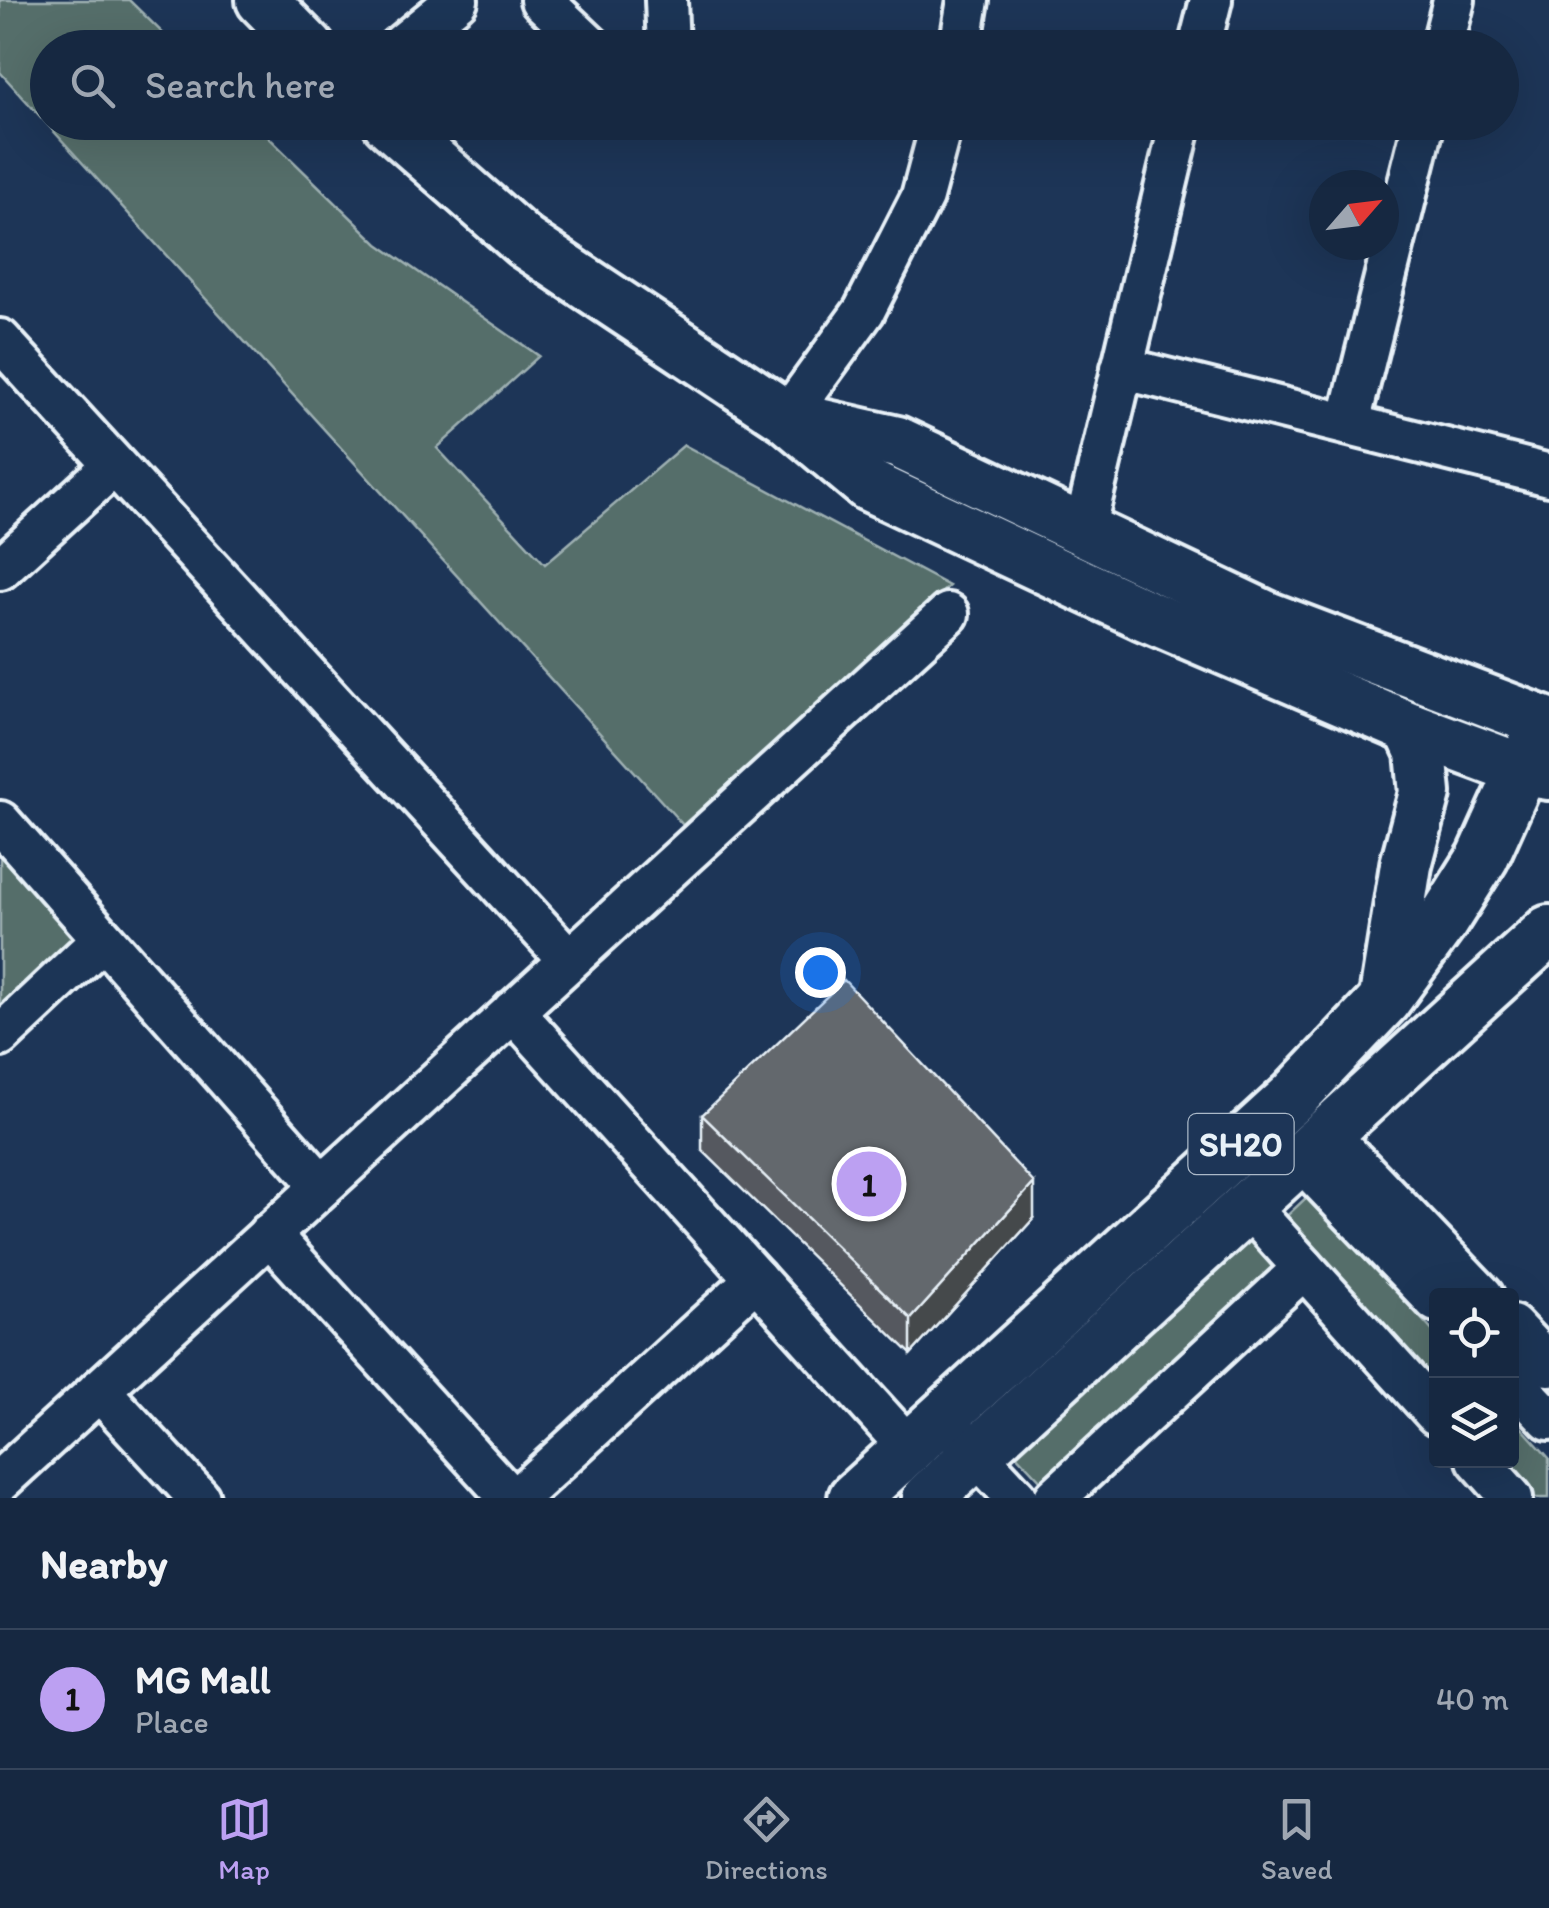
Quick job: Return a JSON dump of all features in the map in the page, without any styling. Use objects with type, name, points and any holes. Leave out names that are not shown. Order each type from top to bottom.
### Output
[{"type":"main road","points":[[262,0],[291,30]]},
{"type":"main road","points":[[408,140],[524,242],[788,417],[868,484],[1144,614],[1410,728],[1536,772]]},
{"type":"main road","points":[[788,417],[898,442],[1267,617],[1547,714]]},
{"type":"main road","name":"SH20","points":[[854,1498],[1294,1096],[1385,1000],[1442,922],[1536,772],[1547,714]]},
{"type":"main road","points":[[1385,1000],[1406,866],[1425,793],[1421,752],[1410,728]]},
{"type":"main road","name":"SH20","points":[[928,1498],[1549,932]]},
{"type":"main road","name":"SH20","points":[[1458,1012],[1549,977]]},
{"type":"street","points":[[420,30],[458,0]]},
{"type":"street","points":[[542,0],[573,30]]},
{"type":"street","points":[[666,0],[667,30]]},
{"type":"street","points":[[963,30],[968,0]]},
{"type":"street","points":[[1203,30],[1210,0]]},
{"type":"street","points":[[1446,30],[1454,0]]},
{"type":"street","points":[[788,417],[864,311],[922,196],[937,140]]},
{"type":"street","points":[[1084,530],[1177,140]]},
{"type":"street","points":[[1348,423],[1419,140]]},
{"type":"street","points":[[0,340],[569,960]]},
{"type":"street","points":[[1122,368],[1549,475]]},
{"type":"street","points":[[0,569],[114,465]]},
{"type":"street","points":[[0,1482],[948,614]]},
{"type":"street","points":[[0,822],[322,1186]]},
{"type":"street","points":[[0,1036],[104,939]]},
{"type":"street","points":[[513,1011],[756,1279],[926,1432],[976,1454],[1016,1498]]},
{"type":"street","points":[[1314,1146],[1473,1288]]},
{"type":"street","points":[[1314,1146],[1429,1292]]},
{"type":"street","points":[[1248,1206],[1429,1406]]},
{"type":"street","points":[[269,1234],[514,1498],[756,1279]]},
{"type":"street","points":[[1054,1498],[1304,1268]]},
{"type":"street","points":[[1519,1333],[1549,1365]]},
{"type":"street","points":[[1519,1387],[1549,1419]]},
{"type":"street","points":[[99,1390],[199,1498]]},
{"type":"street","points":[[1485,1468],[1512,1498]]},
{"type":"green space","points":[[0,0],[129,0],[160,30],[30,30],[30,105],[0,72]]},
{"type":"green space","points":[[62,140],[271,140],[378,244],[539,356],[437,448],[545,564],[684,445],[949,586],[683,825]]},
{"type":"green space","points":[[0,849],[82,937],[0,1015]]},
{"type":"green space","points":[[1309,1195],[1429,1327],[1429,1392],[1277,1225]]},
{"type":"green space","points":[[1246,1235],[1277,1270],[1044,1484],[1012,1450]]},
{"type":"green space","points":[[1519,1425],[1549,1458],[1549,1498],[1526,1498],[1498,1468],[1519,1468]]},
{"type":"building","points":[[844,980],[1034,1183],[911,1319],[702,1115]]},
{"type":"place","name":"MG Mall","points":[[869,1184]]}]
